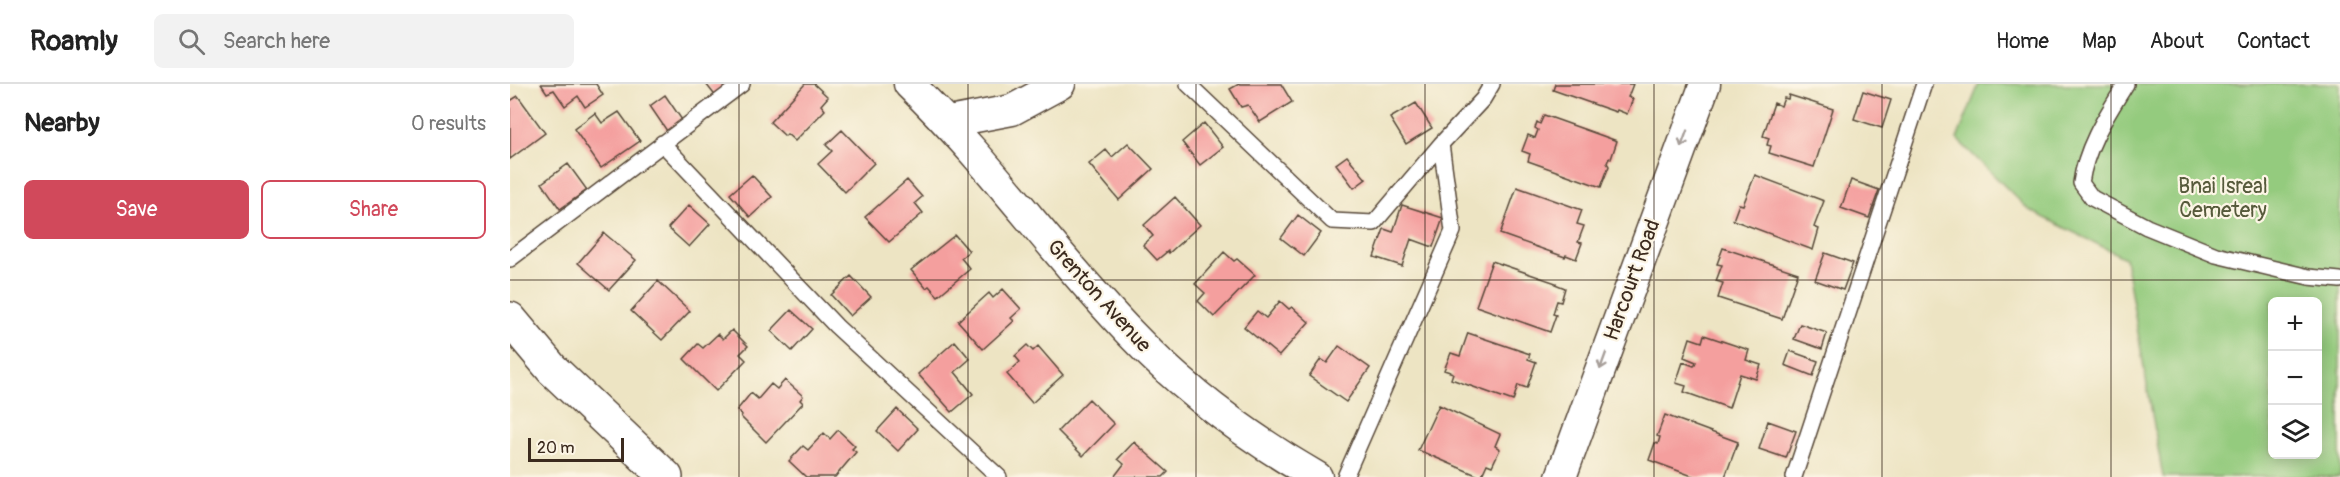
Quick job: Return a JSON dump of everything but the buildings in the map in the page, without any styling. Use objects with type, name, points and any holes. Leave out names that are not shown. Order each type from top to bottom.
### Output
[{"type":"main road","points":[[510,319],[552,369],[666,477]]},
{"type":"street","name":"Grenton Avenue","points":[[909,84],[949,122],[1072,270],[1152,355],[1175,377],[1223,415],[1286,459],[1317,477]]},
{"type":"street","points":[[949,122],[1012,110],[1060,84]]},
{"type":"street","name":"Harcourt Road","points":[[1561,477],[1705,84]]},
{"type":"lane","points":[[510,259],[742,84]]},
{"type":"lane","points":[[1188,84],[1332,221],[1374,222],[1483,99],[1492,84]]},
{"type":"lane","points":[[1794,477],[1924,84]]},
{"type":"lane","points":[[2126,84],[2098,131],[2083,163],[2081,183],[2092,198],[2147,227],[2216,255],[2310,278],[2340,280]]},
{"type":"lane","points":[[662,143],[836,326],[999,477]]},
{"type":"lane","points":[[1345,477],[1453,231],[1441,144]]},
{"type":"green space","name":"Bnai Isreal Cemetery","points":[[1979,84],[2340,84],[2340,477],[2163,477],[2125,258],[2029,210],[1957,139]]}]
